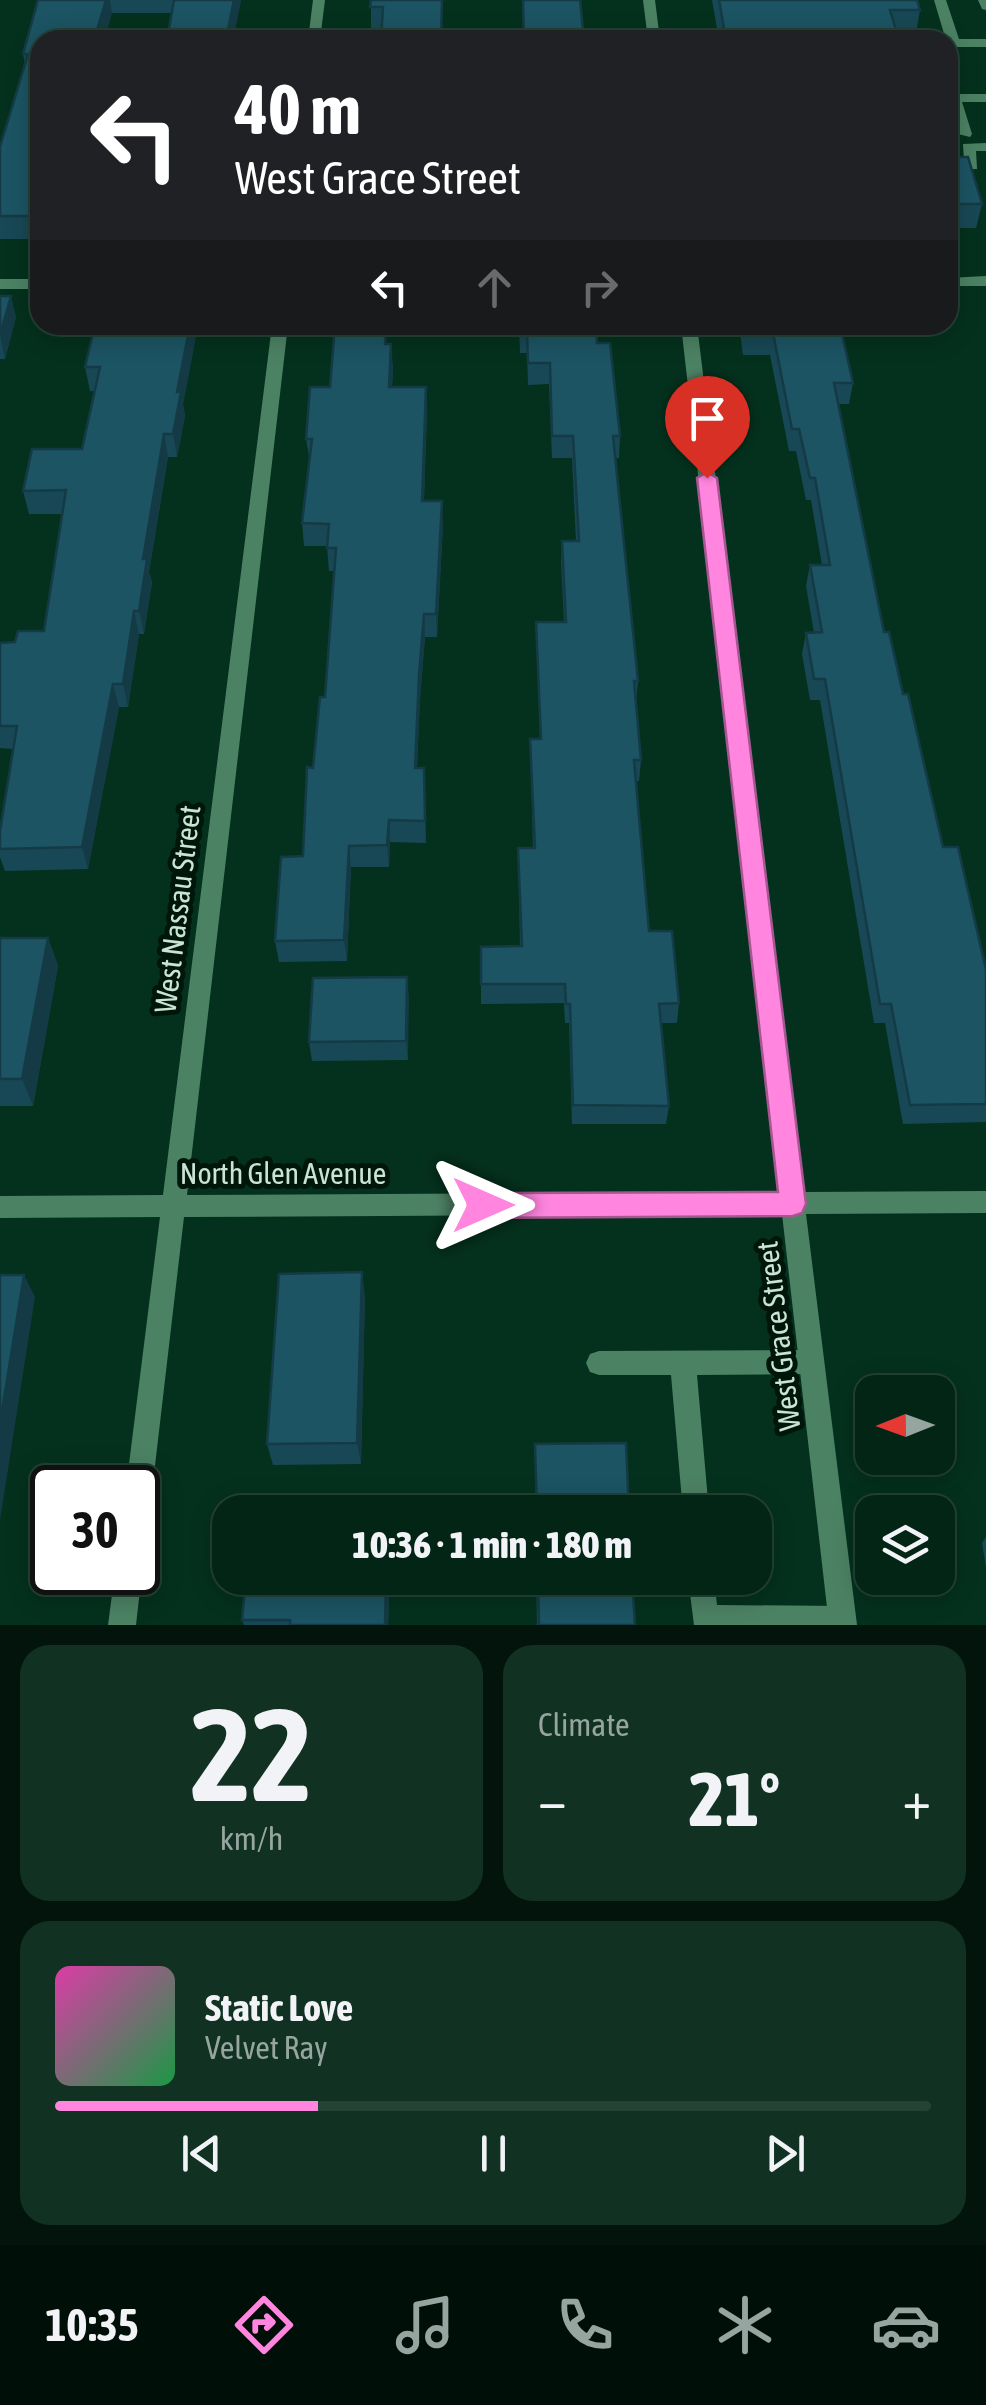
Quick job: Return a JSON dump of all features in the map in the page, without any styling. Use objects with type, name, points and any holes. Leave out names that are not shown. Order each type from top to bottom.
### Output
[{"type":"street","points":[[315,30],[319,0]]},
{"type":"street","points":[[649,0],[653,30]]},
{"type":"street","points":[[940,0],[948,30]]},
{"type":"street","points":[[958,43],[986,44]]},
{"type":"street","points":[[958,98],[986,98]]},
{"type":"street","points":[[958,113],[965,134]]},
{"type":"street","points":[[958,166],[972,166],[968,147],[986,147]]},
{"type":"street","points":[[958,282],[986,282]]},
{"type":"street","points":[[0,284],[30,284]]},
{"type":"street","name":"West Nassau Street","points":[[142,1465],[279,335]]},
{"type":"street","name":"West Grace Street","points":[[690,335],[842,1623]]},
{"type":"street","name":"North Glen Avenue","points":[[0,1207],[986,1202]]},
{"type":"street","points":[[683,1362],[695,1495]]},
{"type":"street","points":[[599,1363],[812,1362]]},
{"type":"street","points":[[122,1625],[125,1595]]},
{"type":"street","points":[[702,1595],[704,1618],[842,1623]]},
{"type":"building","points":[[38,0],[106,0],[97,30],[30,30],[30,216],[0,216],[0,147],[28,54],[23,54]]},
{"type":"building","points":[[174,0],[234,0],[228,30],[169,30]]},
{"type":"building","points":[[371,0],[442,0],[441,30],[382,30],[383,7],[370,7]]},
{"type":"building","points":[[523,0],[580,0],[583,30],[524,30]]},
{"type":"building","points":[[719,0],[917,0],[920,10],[890,10],[896,30],[724,30]]},
{"type":"building","points":[[958,156],[968,157],[982,204],[958,204]]},
{"type":"building","points":[[0,296],[11,296],[0,335]]},
{"type":"building","points":[[93,335],[188,335],[173,434],[164,434],[143,559],[147,559],[139,611],[134,611],[123,684],[113,684],[82,847],[0,849],[17,726],[0,726],[0,643],[15,642],[18,631],[44,631],[66,490],[23,491],[32,449],[82,449],[100,367],[85,367]]},
{"type":"building","points":[[334,335],[385,335],[385,344],[391,344],[389,387],[426,387],[422,501],[442,501],[436,614],[424,614],[419,675],[415,768],[424,768],[425,821],[389,820],[387,845],[349,846],[344,940],[275,941],[281,857],[303,856],[307,767],[313,768],[320,697],[325,697],[336,548],[327,548],[329,524],[302,523],[312,439],[306,439],[310,387],[330,387]]},
{"type":"building","points":[[527,335],[597,335],[597,343],[610,343],[620,436],[613,436],[638,681],[634,681],[641,760],[634,760],[649,931],[672,931],[679,1003],[659,1004],[669,1106],[573,1105],[570,1004],[566,1004],[565,984],[481,984],[481,947],[522,946],[518,848],[535,848],[530,739],[541,739],[536,622],[566,622],[562,541],[579,541],[573,436],[552,436],[550,363],[528,363]]},
{"type":"building","points":[[773,335],[842,335],[853,383],[834,383],[884,632],[889,632],[903,694],[908,694],[943,847],[958,847],[986,970],[986,1104],[910,1105],[891,1004],[880,1004],[825,679],[814,679],[806,633],[822,632],[810,565],[830,565],[815,478],[810,478],[799,429],[792,429]]},
{"type":"building","points":[[0,938],[48,938],[22,1079],[0,1079]]},
{"type":"building","points":[[407,977],[406,1041],[309,1042],[313,978]]},
{"type":"building","points":[[362,1272],[357,1443],[267,1444],[279,1274]]},
{"type":"building","points":[[0,1275],[24,1275],[0,1423]]},
{"type":"building","points":[[626,1443],[628,1495],[536,1495],[535,1444]]},
{"type":"building","points":[[244,1595],[386,1595],[385,1625],[290,1625],[290,1620],[242,1620]]},
{"type":"building","points":[[538,1595],[633,1595],[635,1625],[539,1625]]},
{"type":"route","points":[[483,1205],[793,1204],[707,478]]}]
